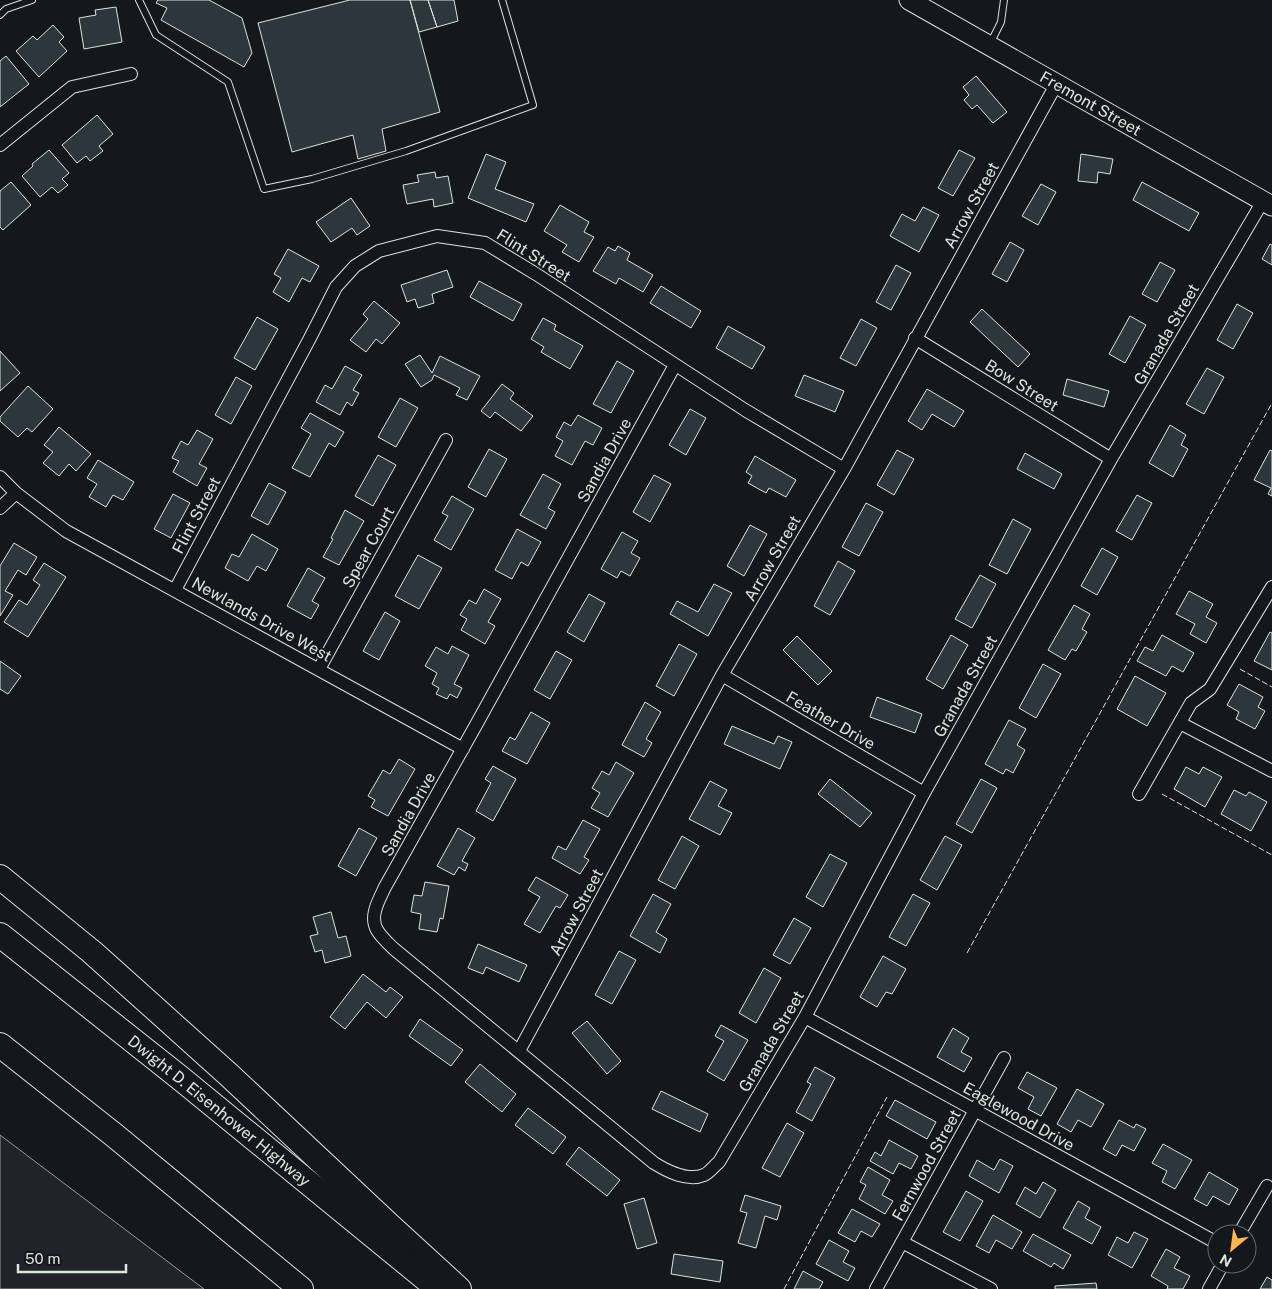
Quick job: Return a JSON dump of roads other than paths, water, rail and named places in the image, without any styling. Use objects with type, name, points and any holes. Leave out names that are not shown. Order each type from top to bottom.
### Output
[{"type":"highway","points":[[0,878],[92,952],[459,1289]]},
{"type":"highway","name":"Dwight D. Eisenhower Highway","points":[[0,935],[179,1076],[438,1289]]},
{"type":"highway","points":[[0,1045],[302,1289]]},
{"type":"street","name":"Fremont Street","points":[[909,0],[1267,203]]},
{"type":"street","points":[[0,145],[72,87],[131,74]]},
{"type":"street","name":"Arrow Street","points":[[518,1050],[536,1021],[722,676],[844,469],[1057,83]]},
{"type":"street","name":"Granada Street","points":[[691,1178],[704,1175],[719,1162],[805,1017],[924,793],[1111,459],[1267,203]]},
{"type":"street","name":"Flint Street","points":[[175,590],[336,287],[355,266],[379,251],[437,236],[485,243],[745,410],[844,469]]},
{"type":"street","name":"Bow Street","points":[[915,338],[1111,459]]},
{"type":"street","name":"Sandia Drive","points":[[675,364],[386,887],[375,911],[374,921],[377,930],[394,949],[654,1163],[670,1173],[691,1178]]},
{"type":"street","name":"Spear Court","points":[[319,669],[446,440]]},
{"type":"street","name":"Newlands Drive West","points":[[0,477],[66,531],[463,750]]},
{"type":"street","points":[[0,508],[16,492]]},
{"type":"street","points":[[1138,794],[1191,703],[1210,689],[1272,587]]},
{"type":"street","name":"Feather Drive","points":[[722,676],[924,793]]},
{"type":"street","points":[[1180,723],[1272,771]]},
{"type":"street","name":"Eaglewood Drive","points":[[805,1017],[1207,1239]]},
{"type":"street","name":"Fernwood Street","points":[[876,1289],[1004,1058]]},
{"type":"street","points":[[1246,1224],[1267,1186]]},
{"type":"street","points":[[902,1242],[991,1289]]},
{"type":"street","points":[[1209,1289],[1217,1274]]},
{"type":"lane","points":[[0,15],[6,9],[32,0]]},
{"type":"lane","points":[[138,0],[156,35],[228,82],[264,189],[312,179],[406,151],[533,105],[502,0]]},
{"type":"lane","points":[[990,45],[1001,22],[1004,0]]}]
